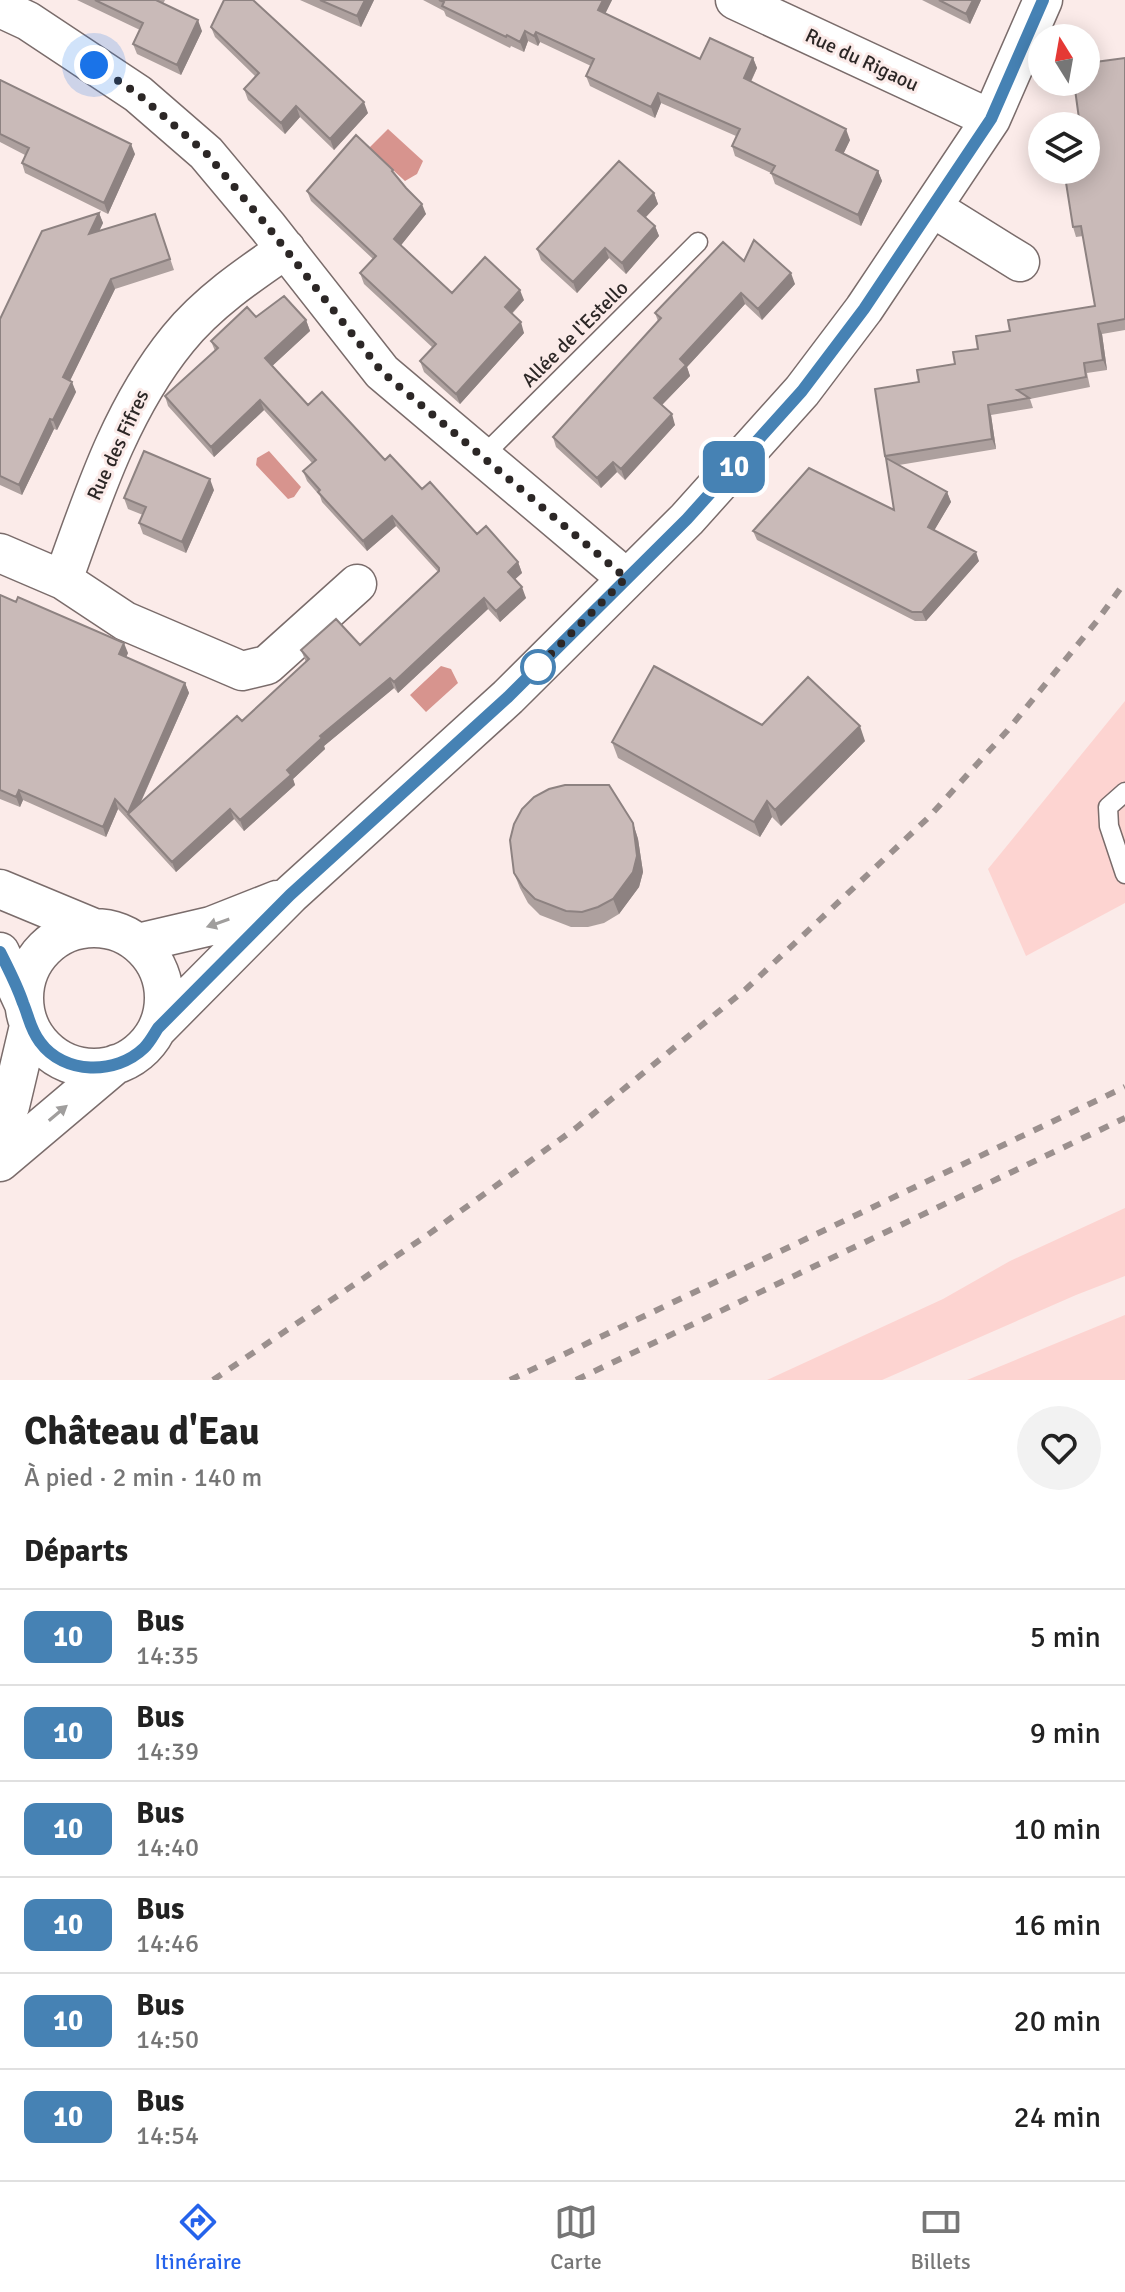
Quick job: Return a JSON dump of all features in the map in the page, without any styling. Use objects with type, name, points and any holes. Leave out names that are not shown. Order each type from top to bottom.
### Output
[{"type":"street","name":"Rue du Rigaou","points":[[735,0],[789,12],[991,119]]},
{"type":"street","points":[[0,952],[41,1045],[59,1059],[81,1067],[104,1068],[126,1061],[145,1047],[158,1028],[290,895],[508,697],[687,519],[802,391],[864,309],[991,119],[1043,0]]},
{"type":"street","points":[[0,8],[28,21],[138,94],[206,153],[382,372],[626,578]]},
{"type":"street","points":[[933,208],[1020,262]]},
{"type":"street","name":"Rue des Fifres","points":[[63,580],[98,483],[137,396],[179,337],[237,283],[286,249]]},
{"type":"street","points":[[0,553],[63,580],[125,621],[242,671],[267,665],[357,584]]},
{"type":"street","points":[[0,889],[94,928],[117,932],[138,943],[154,961],[163,982],[164,1005],[158,1028]]},
{"type":"street","points":[[138,943],[211,926],[290,895]]},
{"type":"street","points":[[0,1128],[10,1106],[26,1015],[26,981],[36,960],[51,943],[71,932],[94,928]]},
{"type":"street","points":[[0,1162],[116,1064]]},
{"type":"lane","name":"Allée de l'Estello","points":[[483,456],[698,242]]},
{"type":"lane","points":[[1125,792],[1108,807],[1109,826],[1125,874]]},
{"type":"shaded area","points":[[388,129],[423,161],[417,174],[405,181],[369,148]]},
{"type":"shaded area","points":[[269,451],[301,487],[294,497],[288,499],[256,465],[257,458]]},
{"type":"shaded area","points":[[441,666],[451,669],[458,683],[426,712],[410,695]]},
{"type":"shaded area","points":[[1125,701],[1125,903],[1026,956],[988,869]]},
{"type":"shaded area","points":[[1125,1208],[1125,1276],[882,1380],[767,1380],[943,1299],[1010,1261]]},
{"type":"shaded area","points":[[1125,1315],[1125,1380],[967,1380]]},
{"type":"building","points":[[95,0],[156,0],[198,20],[177,65],[133,44],[143,23]]},
{"type":"building","points":[[224,0],[253,0],[364,102],[330,139],[296,106],[281,123],[244,89],[259,73],[211,27]]},
{"type":"building","points":[[320,0],[365,0],[357,16]]},
{"type":"building","points":[[439,0],[603,0],[598,10],[700,59],[710,38],[753,58],[744,78],[846,129],[836,150],[878,171],[858,215],[771,173],[775,166],[732,146],[740,129],[658,93],[651,107],[586,76],[594,59],[536,32],[534,36],[525,31],[520,42],[506,37],[442,6],[444,2]]},
{"type":"building","points":[[939,0],[973,0],[966,14]]},
{"type":"building","points":[[1125,58],[1125,319],[1098,324],[1103,360],[1084,363],[1086,377],[1017,390],[1029,398],[988,405],[992,439],[885,456],[875,389],[919,382],[917,370],[955,364],[953,352],[978,349],[976,336],[1010,331],[1008,320],[1095,306],[1081,226],[1073,227],[1066,184],[1100,184],[1100,112],[1078,112],[1076,96],[1100,96],[1100,61]]},
{"type":"building","points":[[0,80],[131,144],[104,203],[22,163],[29,148],[0,134]]},
{"type":"building","points":[[356,135],[393,170],[422,204],[394,239],[452,293],[485,257],[520,290],[505,307],[521,322],[456,394],[420,361],[436,344],[360,273],[376,256],[307,191]]},
{"type":"building","points":[[619,161],[654,193],[638,211],[655,226],[622,263],[605,248],[573,282],[537,249]]},
{"type":"building","points":[[99,213],[89,234],[155,214],[170,259],[111,279],[63,377],[72,382],[53,420],[50,419],[19,485],[0,476],[0,319],[42,231]]},
{"type":"building","points":[[754,240],[791,273],[758,309],[741,293],[680,359],[686,365],[654,398],[672,414],[621,469],[613,462],[597,478],[553,437],[661,318],[655,313],[723,242],[744,261]]},
{"type":"building","points":[[284,296],[306,320],[265,358],[308,405],[322,392],[385,460],[390,455],[422,489],[430,482],[477,534],[486,526],[518,562],[508,572],[522,587],[496,611],[484,598],[394,682],[390,678],[320,736],[322,738],[287,770],[291,775],[240,820],[230,809],[172,862],[128,814],[237,716],[242,721],[309,659],[301,650],[336,619],[360,645],[439,571],[392,516],[363,541],[303,471],[316,460],[260,400],[211,447],[165,396],[218,348],[211,341],[247,307],[256,317]]},
{"type":"building","points":[[144,451],[210,479],[182,542],[139,523],[146,507],[124,498]]},
{"type":"building","points":[[886,458],[947,492],[928,527],[976,552],[922,612],[912,612],[753,531],[809,468],[894,510]]},
{"type":"building","points":[[0,595],[16,602],[18,597],[124,643],[119,654],[185,683],[128,813],[115,799],[103,827],[19,790],[16,797],[0,790]]},
{"type":"building","points":[[654,666],[762,725],[808,677],[860,726],[775,810],[767,801],[754,822],[612,742]]},
{"type":"building","points":[[565,785],[609,785],[633,823],[637,856],[633,872],[613,899],[582,912],[566,911],[535,899],[514,873],[510,840],[522,809],[534,797]]},
{"type":"railway","points":[[213,1380],[426,1236],[576,1128],[746,989],[929,817],[1007,731],[1125,582]]},
{"type":"railway","points":[[510,1380],[1125,1087]]},
{"type":"railway","points":[[576,1380],[1125,1118]]},
{"type":"bus line","name":"10","points":[[0,952],[24,1004],[29,1026],[41,1045],[59,1059],[81,1067],[104,1068],[126,1061],[145,1047],[158,1028],[290,895],[508,697],[687,519],[802,391],[864,309],[991,119],[1043,0]]},
{"type":"route","points":[[94,65],[138,94],[206,153],[382,372],[626,578],[538,667]]}]
